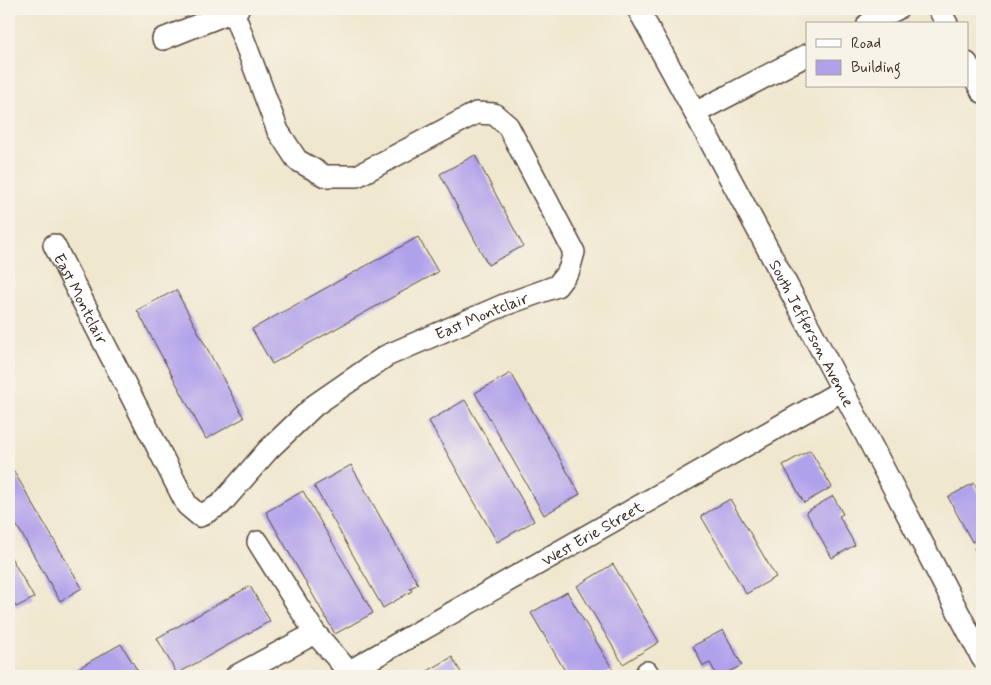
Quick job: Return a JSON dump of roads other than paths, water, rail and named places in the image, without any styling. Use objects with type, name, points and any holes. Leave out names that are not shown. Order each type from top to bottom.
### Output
[{"type":"street","name":"South Jefferson Avenue","points":[[638,9],[843,390],[982,658]]},
{"type":"street","points":[[872,22],[897,9]]},
{"type":"street","points":[[939,9],[946,22]]},
{"type":"street","points":[[163,38],[236,10]]},
{"type":"street","name":"East Montclair","points":[[54,245],[187,505],[200,516],[221,504],[268,450],[315,405],[386,356],[504,305],[557,286],[569,270],[574,252],[508,126],[494,114],[476,113],[356,176],[326,176],[297,160],[278,131],[236,10]]},
{"type":"street","points":[[695,112],[806,56]]},
{"type":"street","points":[[968,65],[982,92]]},
{"type":"street","name":"West Erie Street","points":[[347,675],[843,390]]},
{"type":"street","points":[[258,542],[315,633],[347,675]]},
{"type":"street","points":[[236,676],[315,633]]}]
